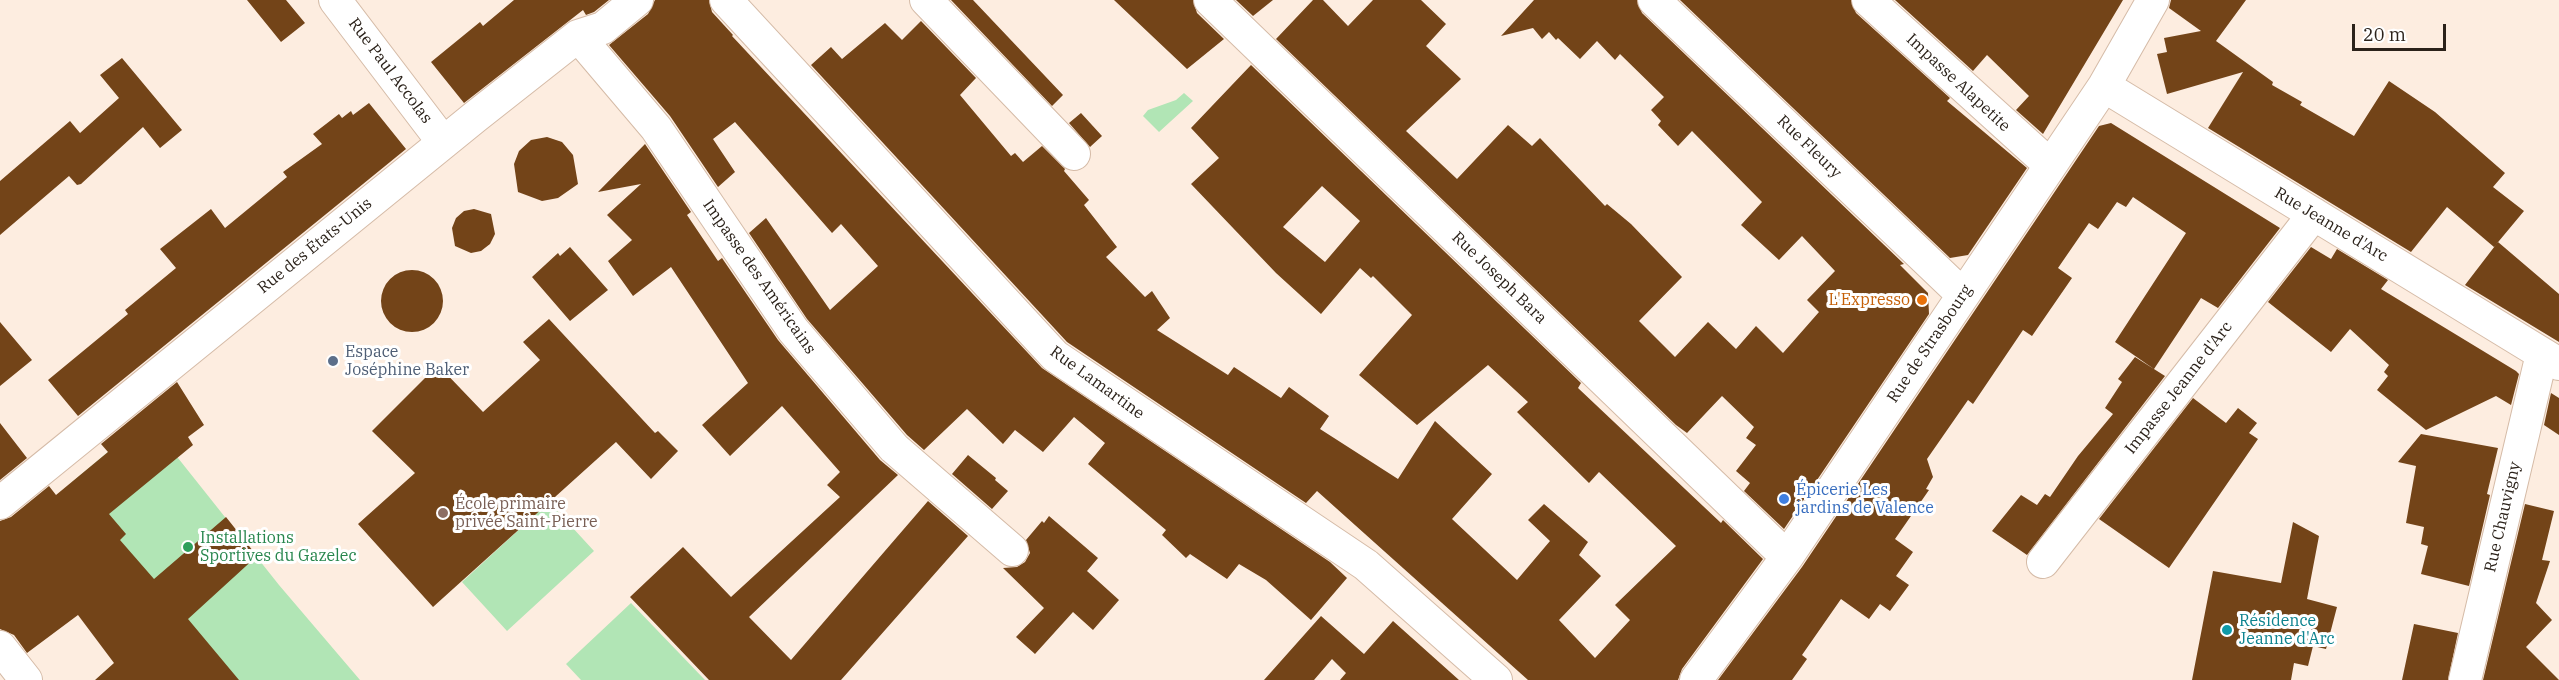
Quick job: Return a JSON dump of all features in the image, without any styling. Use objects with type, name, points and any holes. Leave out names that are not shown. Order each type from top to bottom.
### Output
[{"type":"street","name":"Rue Paul Accolas","points":[[335,0],[442,143]]},
{"type":"street","name":"Rue des États-Unis","points":[[0,503],[442,143],[578,36],[603,28],[637,0]]},
{"type":"street","name":"Rue Lamartine","points":[[726,0],[1055,356],[1366,566],[1496,680]]},
{"type":"street","points":[[926,0],[1074,154]]},
{"type":"street","name":"Rue Joseph Bara","points":[[1210,0],[1787,557]]},
{"type":"street","name":"Rue Fleury","points":[[1654,0],[1963,295]]},
{"type":"street","name":"Impasse Alapetite","points":[[1868,0],[2050,165]]},
{"type":"street","name":"Rue de Strasbourg","points":[[1696,680],[1787,557],[2104,86],[2152,0]]},
{"type":"street","name":"Impasse des Américains","points":[[578,36],[656,128],[793,330],[894,448],[1012,550]]},
{"type":"street","name":"Rue Jeanne d'Arc","points":[[2104,86],[2551,359]]},
{"type":"street","name":"Impasse Jeanne d'Arc","points":[[2043,562],[2314,214]]},
{"type":"street","name":"Rue Chauvigny","points":[[2465,680],[2551,359]]},
{"type":"street","points":[[0,647],[26,680]]},
{"type":"green space","points":[[1184,93],[1193,101],[1159,132],[1143,116],[1148,110],[1176,100]]},
{"type":"green space","name":"Installations Sportives du Gazelec","points":[[147,419],[279,585],[360,680],[238,680],[71,483]]},
{"type":"green space","points":[[549,502],[594,551],[507,631],[462,582]]},
{"type":"green space","points":[[631,603],[705,680],[581,680],[566,664]]},
{"type":"building","points":[[247,0],[286,0],[305,23],[281,42]]},
{"type":"building","points":[[514,0],[609,0],[594,12],[586,15],[583,10],[464,103],[431,62],[480,22],[483,26]]},
{"type":"building","points":[[655,0],[709,0],[712,12],[732,36],[1042,368],[1330,562],[1347,578],[1311,620],[1266,580],[1239,564],[1227,579],[1190,554],[1186,558],[1162,535],[1166,530],[1088,464],[1105,443],[1074,417],[1043,452],[1015,430],[1003,444],[967,409],[924,450],[907,435],[807,319],[749,233],[766,218],[830,310],[878,266],[841,224],[832,233],[735,122],[713,139],[735,172],[718,187],[670,116],[609,45],[648,14]]},
{"type":"building","points":[[951,0],[973,0],[1063,95],[1052,106]]},
{"type":"building","points":[[1114,0],[1193,0],[1197,13],[1224,39],[1187,69]]},
{"type":"building","points":[[1236,0],[1273,0],[1253,16]]},
{"type":"building","points":[[1313,0],[1323,0],[1348,26],[1373,0],[1421,0],[1446,24],[1426,46],[1461,79],[1406,131],[1457,179],[1508,125],[1532,146],[1540,138],[1605,206],[1607,204],[1631,224],[1682,277],[1639,321],[1675,357],[1708,322],[1736,349],[1756,326],[1783,353],[1819,312],[1807,300],[1835,271],[1802,236],[1779,260],[1741,225],[1762,202],[1692,131],[1678,146],[1658,125],[1661,121],[1651,110],[1664,97],[1620,54],[1615,60],[1597,41],[1580,59],[1549,32],[1542,39],[1533,28],[1501,36],[1534,0],[1637,0],[1642,13],[1904,264],[1900,265],[1928,293],[1929,314],[1784,529],[1744,491],[1750,483],[1736,471],[1756,445],[1746,438],[1754,427],[1722,396],[1687,433],[1676,425],[1276,39]]},
{"type":"building","points":[[1680,0],[1851,0],[1856,13],[1950,98],[1947,101],[2027,168],[1968,255],[1950,258]]},
{"type":"building","points":[[1895,0],[2123,0],[2043,134],[2016,110],[2029,96],[1987,55],[1973,71]]},
{"type":"building","points":[[2171,0],[2246,0],[2216,41],[2273,82],[2272,85],[2302,102],[2300,105],[2354,136],[2389,81],[2435,112],[2505,173],[2493,187],[2524,211],[2494,247],[2447,207],[2411,252],[2208,128],[2243,72],[2167,94],[2157,54],[2167,52],[2164,38],[2201,31],[2169,8]]},
{"type":"building","points":[[921,21],[976,78],[960,95],[1011,156],[1015,153],[1023,162],[1042,146],[1065,169],[1064,171],[1089,200],[1084,205],[1117,247],[1106,257],[1145,297],[1152,291],[1170,318],[1157,330],[1228,375],[1234,367],[1281,398],[1289,387],[1329,416],[1320,429],[1398,479],[1435,421],[1492,474],[1452,519],[1517,580],[1550,541],[1528,520],[1544,504],[1588,542],[1579,555],[1601,576],[1559,620],[1595,658],[1630,620],[1615,605],[1676,546],[1599,472],[1589,483],[1517,412],[1528,402],[1488,365],[1417,425],[1359,375],[1412,315],[1373,276],[1371,278],[1360,268],[1321,314],[1276,273],[1191,184],[1219,158],[1191,128],[1251,65],[1581,383],[1578,388],[1721,523],[1723,520],[1763,559],[1682,669],[1678,680],[1528,680],[1317,491],[1306,503],[1067,342],[811,65],[831,47],[842,59],[885,23],[902,40]],"holes":[[[1322,186],[1360,221],[1325,262],[1283,227]]]},
{"type":"building","points":[[122,58],[182,130],[160,148],[143,127],[81,184],[77,185],[69,176],[0,235],[0,181],[70,121],[80,133],[119,98],[100,75]]},
{"type":"building","points":[[369,103],[406,149],[78,416],[48,380],[128,314],[125,310],[176,268],[160,249],[211,209],[225,228],[287,177],[283,172],[322,144],[313,134],[339,114],[342,118],[351,111],[353,115]]},
{"type":"building","points":[[1081,113],[1102,136],[1090,147],[1069,123]]},
{"type":"building","points":[[2111,123],[2280,228],[2218,308],[2201,298],[2154,369],[2115,342],[2186,233],[2133,197],[2126,207],[2117,202],[2098,229],[2089,223],[2058,268],[2072,278],[2032,336],[2023,330],[1973,404],[1968,400],[1927,459],[1933,477],[1926,489],[1929,490],[1895,539],[1913,552],[1896,576],[1909,585],[1890,611],[1880,604],[1869,619],[1841,599],[1802,655],[1807,659],[1792,680],[1718,680],[1802,567],[2099,126]]},
{"type":"building","points":[[547,137],[562,142],[573,155],[578,184],[558,198],[542,201],[518,192],[514,164],[519,151],[531,140]]},
{"type":"building","points":[[645,144],[691,212],[687,215],[718,261],[722,258],[778,340],[880,460],[898,475],[749,617],[791,660],[928,501],[968,536],[841,680],[709,680],[630,597],[683,547],[731,597],[840,497],[827,485],[840,472],[782,406],[730,456],[702,425],[748,383],[671,267],[633,296],[608,261],[632,240],[607,215],[641,184],[598,192]]},
{"type":"building","points":[[474,209],[491,214],[495,234],[490,244],[481,251],[471,253],[455,246],[452,228],[456,218],[464,211]]},
{"type":"building","points":[[2498,242],[2559,294],[2559,342],[2465,285]]},
{"type":"building","points":[[570,247],[608,290],[570,321],[532,277],[558,253],[560,256]]},
{"type":"building","points":[[2311,247],[2331,259],[2337,249],[2388,280],[2381,289],[2516,371],[2519,374],[2511,405],[2496,396],[2426,430],[2377,390],[2388,376],[2384,372],[2389,365],[2350,329],[2331,352],[2268,302]]},
{"type":"building","points":[[412,270],[424,272],[434,279],[441,289],[443,301],[441,313],[434,323],[424,330],[412,332],[400,330],[390,323],[383,313],[381,301],[383,289],[390,279],[400,272]]},
{"type":"building","points":[[549,319],[655,433],[658,431],[678,451],[651,479],[616,442],[433,607],[358,524],[415,473],[372,431],[438,365],[483,412],[540,360],[523,342]]},
{"type":"building","points":[[0,322],[32,360],[0,386]]},
{"type":"building","points":[[2135,357],[2165,376],[2027,555],[1992,531],[2021,495],[2037,505],[2045,494],[2050,497],[2078,456],[2113,414],[2105,408],[2122,382],[2118,379]]},
{"type":"building","points":[[177,382],[204,425],[188,437],[193,445],[109,514],[126,534],[120,540],[154,579],[226,517],[257,556],[188,619],[239,680],[95,680],[114,663],[78,615],[27,653],[14,635],[0,629],[0,521],[11,517],[49,486],[56,495],[108,452],[101,444]]},
{"type":"building","points":[[2551,393],[2559,398],[2559,435],[2544,425]]},
{"type":"building","points":[[2193,398],[2226,423],[2238,408],[2257,423],[2249,433],[2258,439],[2169,568],[2099,519]]},
{"type":"building","points":[[0,423],[27,458],[0,480]]},
{"type":"building","points":[[2421,434],[2498,448],[2487,494],[2490,495],[2469,586],[2421,574],[2428,546],[2421,544],[2424,527],[2406,523],[2416,466],[2398,462]]},
{"type":"building","points":[[968,455],[1008,491],[992,509],[952,474]]},
{"type":"building","points":[[2525,504],[2554,511],[2542,560],[2550,561],[2536,603],[2552,620],[2526,647],[2559,680],[2483,680]]},
{"type":"building","points":[[1049,516],[1098,558],[1087,571],[1119,600],[1093,630],[1073,612],[1035,654],[1016,637],[1044,608],[1003,568],[1017,567],[1025,562],[1030,553],[1026,540]]},
{"type":"building","points":[[2293,522],[2319,536],[2307,599],[2337,607],[2326,649],[2313,646],[2308,666],[2294,663],[2291,680],[2192,680],[2213,571],[2281,583]]},
{"type":"building","points":[[1321,616],[1364,654],[1393,621],[1459,680],[1340,680],[1346,673],[1332,659],[1314,680],[1264,680]]},
{"type":"building","points":[[2414,624],[2458,633],[2448,680],[2402,680]]},
{"type":"place","name":"L'Expresso","points":[[1922,300]]},
{"type":"place","name":"Espace Joséphine Baker","points":[[333,361]]},
{"type":"place","name":"Épicerie Les jardins de Valence","points":[[1784,499]]},
{"type":"place","name":"École primaire privée Saint-Pierre","points":[[443,513]]},
{"type":"place","name":"Installations Sportives du Gazelec","points":[[188,547]]},
{"type":"place","name":"Résidence Jeanne d'Arc","points":[[2227,630]]}]
